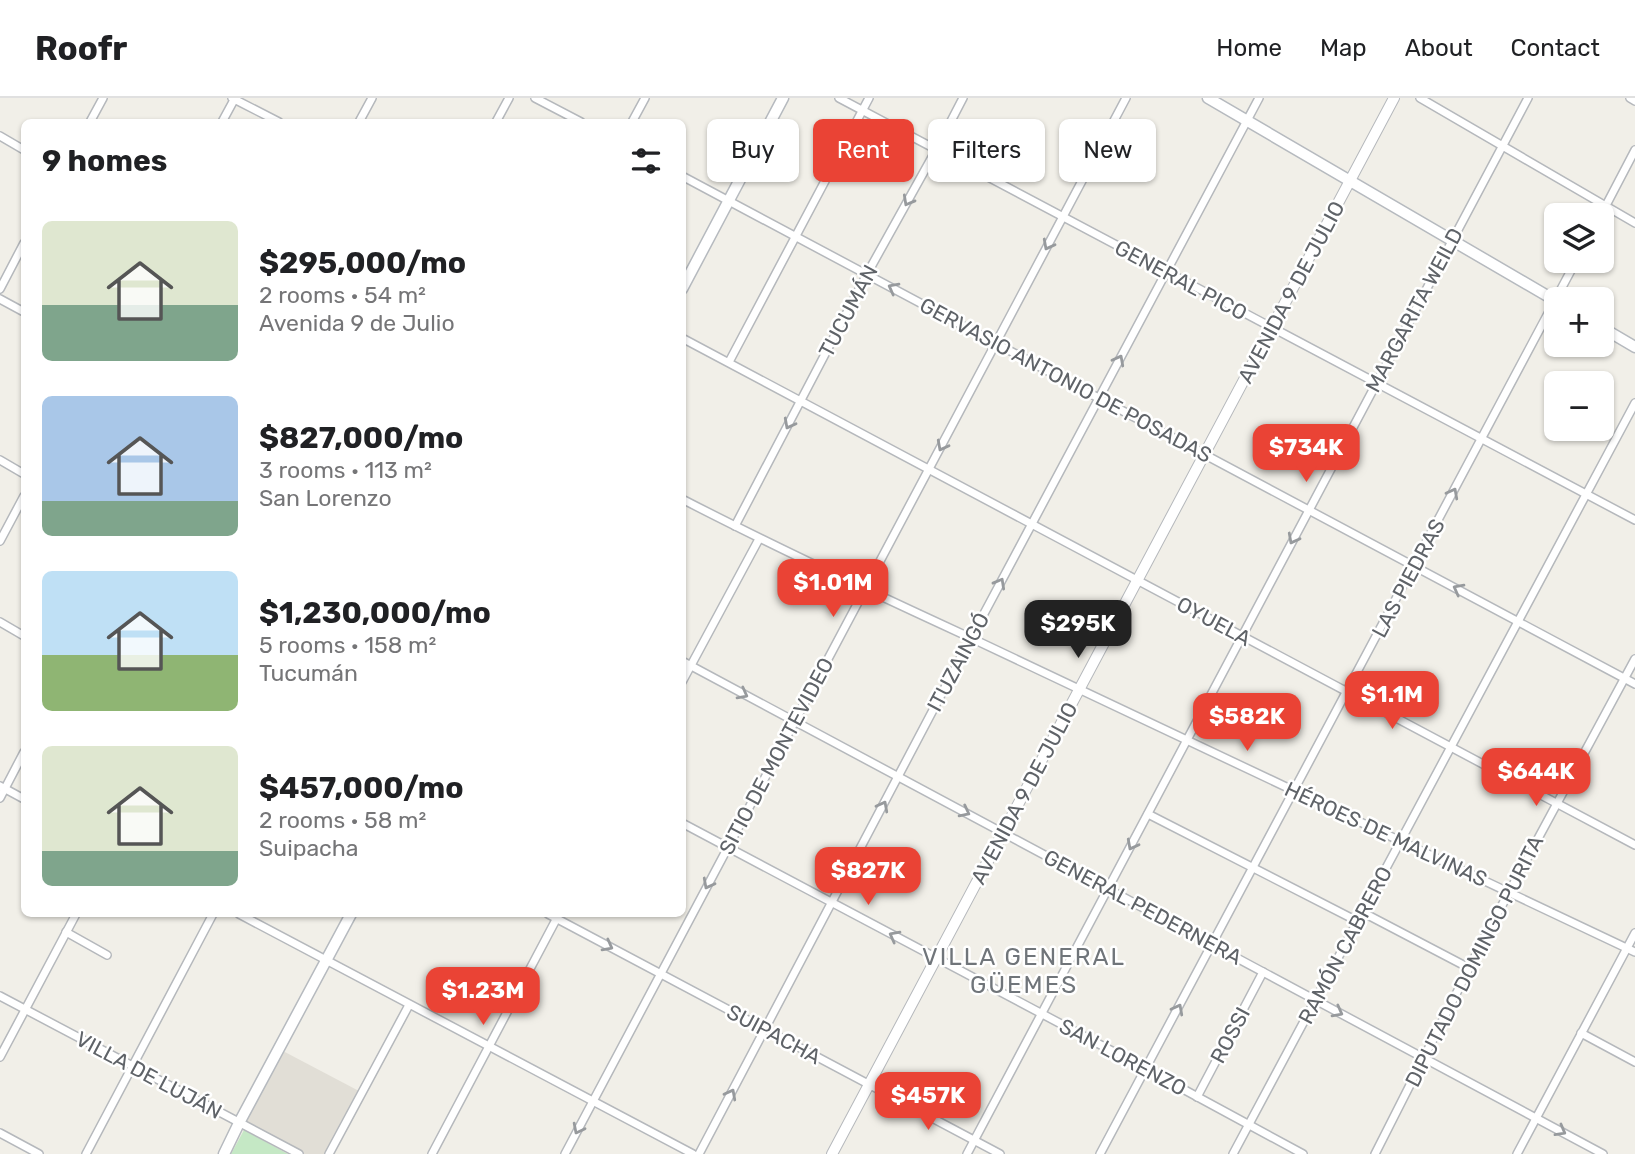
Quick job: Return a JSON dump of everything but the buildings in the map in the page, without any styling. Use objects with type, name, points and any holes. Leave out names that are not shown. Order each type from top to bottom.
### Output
[{"type":"main road","points":[[686,282],[783,98]]},
{"type":"main road","points":[[1208,98],[1544,294]]},
{"type":"main road","points":[[1614,335],[1635,347]]},
{"type":"main road","points":[[224,1154],[349,917]]},
{"type":"street","points":[[92,119],[103,98]]},
{"type":"street","points":[[361,119],[372,98]]},
{"type":"street","points":[[498,119],[509,98]]},
{"type":"street","points":[[535,98],[575,119]]},
{"type":"street","points":[[634,119],[645,98]]},
{"type":"street","name":"GENERAL PICO","points":[[839,98],[928,146]]},
{"type":"street","points":[[729,362],[869,98]]},
{"type":"street","name":"TUCUMÁN","points":[[952,119],[963,98]]},
{"type":"street","name":"SITIO DE MONTEVIDEO","points":[[565,1154],[1126,98]]},
{"type":"street","name":"ITUZAINGÓ","points":[[699,1154],[1259,98]]},
{"type":"street","name":"AVENIDA 9 DE JULIO","points":[[832,1154],[1394,98]]},
{"type":"street","points":[[1420,98],[1602,203]]},
{"type":"street","name":"MARGARITA WEILD","points":[[967,1154],[1528,98]]},
{"type":"street","points":[[1630,98],[1635,101]]},
{"type":"street","points":[[224,119],[234,99],[273,119]]},
{"type":"street","points":[[0,136],[21,148]]},
{"type":"street","points":[[1607,203],[1635,150]]},
{"type":"street","name":"TUCUMÁN","points":[[735,526],[867,274],[928,164]]},
{"type":"street","name":"GERVASIO ANTONIO DE POSADAS","points":[[686,178],[1635,684]]},
{"type":"street","name":"GENERAL PICO","points":[[996,182],[1635,520]]},
{"type":"street","points":[[1614,210],[1635,223]]},
{"type":"street","points":[[0,289],[21,249]]},
{"type":"street","points":[[0,299],[21,310]]},
{"type":"street","name":"LAS PIEDRAS","points":[[1100,1154],[1544,321]]},
{"type":"street","name":"OYUELA","points":[[686,340],[1635,845]]},
{"type":"street","name":"RAMÓN CABRERO","points":[[1233,1154],[1635,403]]},
{"type":"street","points":[[0,460],[21,472]]},
{"type":"street","name":"HÉROES DE MALVINAS","points":[[686,501],[864,589],[1635,952]]},
{"type":"street","points":[[0,541],[21,502]]},
{"type":"street","points":[[686,675],[759,538]]},
{"type":"street","points":[[0,622],[21,634]]},
{"type":"street","name":"DIPUTADO DOMINGO PURITA","points":[[1376,1154],[1508,892],[1635,659]]},
{"type":"street","name":"GENERAL PEDERNERA","points":[[686,663],[1603,1154]]},
{"type":"street","points":[[0,798],[3,787],[21,757]]},
{"type":"street","points":[[3,787],[21,797]]},
{"type":"street","points":[[1148,814],[1357,921]]},
{"type":"street","name":"SAN LORENZO","points":[[686,826],[1303,1154]]},
{"type":"street","points":[[1363,912],[1469,968]]},
{"type":"street","points":[[0,1057],[74,917]]},
{"type":"street","points":[[86,1154],[211,917]]},
{"type":"street","points":[[245,917],[693,1154]]},
{"type":"street","points":[[432,1154],[557,917]]},
{"type":"street","name":"SUIPACHA","points":[[560,917],[661,974],[1000,1154]]},
{"type":"street","points":[[66,932],[107,954]]},
{"type":"street","points":[[1517,1154],[1635,933]]},
{"type":"street","name":"ROSSI","points":[[1197,1097],[1263,972]]},
{"type":"street","name":"VILLA DE LUJÁN","points":[[0,996],[299,1154]]},
{"type":"street","points":[[328,1154],[409,1005]]},
{"type":"street","points":[[1581,1033],[1635,1062]]},
{"type":"street","points":[[0,1133],[39,1154]]},
{"type":"shaded area","points":[[283,1051],[359,1091],[325,1154],[303,1154],[245,1123]]},
{"type":"green space","points":[[244,1130],[288,1154],[231,1154]]},
{"type":"district","name":"VILLA GENERAL GÜEMES","points":[[1024,971]]}]
